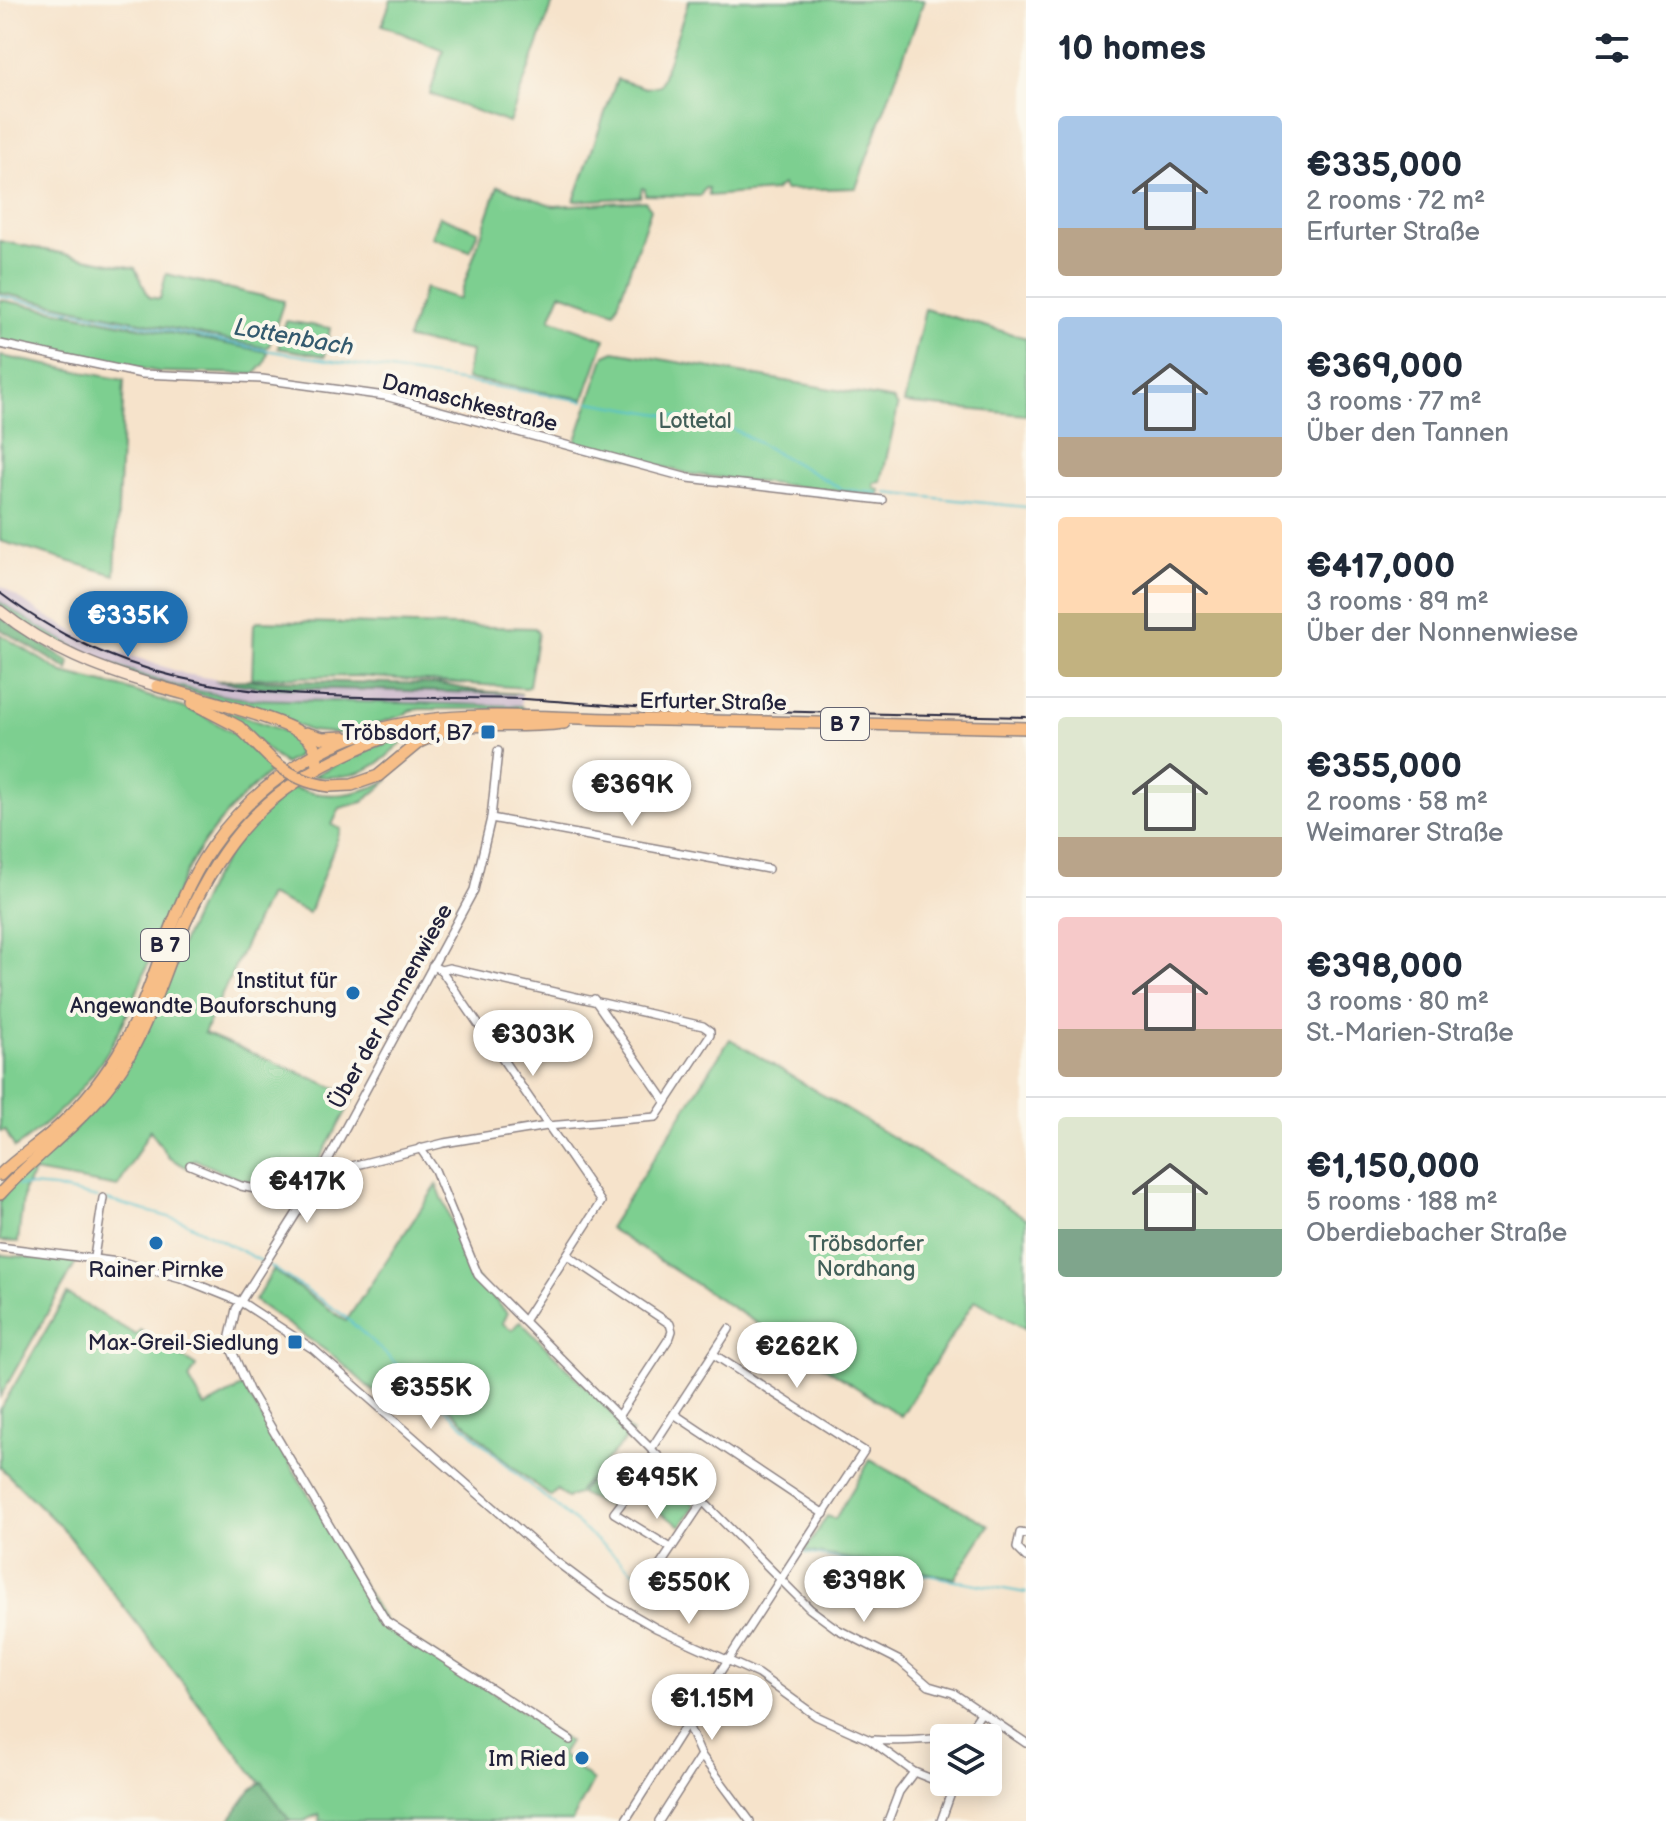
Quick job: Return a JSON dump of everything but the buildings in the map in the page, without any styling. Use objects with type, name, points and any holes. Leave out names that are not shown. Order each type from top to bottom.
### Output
[{"type":"main road","points":[[157,686],[323,738],[356,736]]},
{"type":"main road","name":"B 7","points":[[157,686],[232,723],[254,739],[271,759],[290,774],[330,786],[352,785],[378,776],[419,742],[456,725]]},
{"type":"main road","name":"Erfurter Straße","points":[[356,736],[407,722],[448,717],[538,716],[1026,728]]},
{"type":"main road","name":"Erfurter Straße","points":[[456,725],[543,725],[592,719]]},
{"type":"main road","name":"B 7","points":[[0,1194],[72,1128],[108,1088],[138,1039],[201,887],[237,833],[292,783],[312,771],[393,734],[456,725]]},
{"type":"main road","points":[[291,727],[309,738],[317,754],[312,771]]},
{"type":"main road","points":[[291,727],[298,734],[304,749],[295,768]]},
{"type":"main road","name":"B 7","points":[[0,1175],[63,1122],[103,1078],[128,1035],[196,873],[212,847],[269,785],[317,754],[356,736]]},
{"type":"street","name":"Damaschkestraße","points":[[0,344],[142,374],[262,379],[385,396],[688,478],[882,500]]},
{"type":"street","points":[[0,611],[35,636],[74,657],[157,686]]},
{"type":"street","name":"Über der Nonnenwiese","points":[[241,1302],[320,1174],[474,890],[491,818],[498,751]]},
{"type":"street","points":[[491,818],[768,869]]},
{"type":"street","points":[[432,966],[441,970],[601,1202],[524,1321]]},
{"type":"street","points":[[190,1165],[241,1186],[260,1190],[284,1188],[320,1174],[420,1148],[547,1126],[656,1117],[710,1031],[703,1026],[594,999],[449,968],[441,970]]},
{"type":"street","points":[[594,999],[666,1102]]},
{"type":"street","points":[[420,1148],[435,1170],[478,1275],[810,1609],[830,1625],[888,1653],[929,1686],[953,1693],[1026,1743]]},
{"type":"street","points":[[94,1257],[103,1198]]},
{"type":"street","points":[[0,1247],[94,1257],[155,1270],[241,1302],[274,1321],[325,1358],[527,1537],[590,1588],[636,1617],[763,1677],[816,1716],[870,1740],[914,1772],[930,1777]]},
{"type":"street","points":[[567,1255],[670,1324],[670,1337],[619,1415]]},
{"type":"street","points":[[241,1302],[236,1309],[230,1336],[232,1351],[249,1390],[386,1621],[570,1740]]},
{"type":"street","points":[[651,1449],[729,1329]]},
{"type":"street","points":[[625,1821],[864,1451],[713,1354]]},
{"type":"street","points":[[674,1414],[824,1514]]},
{"type":"street","points":[[658,1456],[614,1513],[671,1548]]},
{"type":"street","points":[[655,1580],[671,1548],[703,1501]]},
{"type":"street","points":[[1026,1534],[1020,1533],[1017,1548],[1026,1557]]},
{"type":"street","points":[[974,1724],[981,1713]]},
{"type":"street","points":[[687,1723],[701,1755],[750,1821]]},
{"type":"street","points":[[870,1740],[900,1742],[930,1739]]},
{"type":"street","points":[[659,1821],[701,1755]]},
{"type":"street","points":[[888,1821],[899,1792],[914,1772]]},
{"type":"street","points":[[941,1821],[950,1796]]},
{"type":"shaded area","points":[[0,585],[39,612],[99,645],[185,674],[260,687],[522,694],[521,706],[248,699],[215,695],[133,673],[66,644],[0,602]]},
{"type":"green space","points":[[391,0],[554,0],[509,123],[430,94],[443,50],[382,25]]},
{"type":"green space","points":[[689,0],[924,0],[856,188],[784,190],[782,185],[774,191],[709,196],[708,188],[705,188],[700,196],[645,195],[642,188],[640,197],[574,201],[617,79],[646,88],[660,85]]},
{"type":"green space","points":[[498,186],[554,206],[645,201],[651,209],[615,312],[561,293],[550,319],[605,339],[584,399],[466,379],[471,351],[407,339],[425,288],[459,299]]},
{"type":"green space","points":[[439,216],[478,231],[470,251],[431,237]]},
{"type":"green space","points":[[0,241],[135,268],[149,297],[160,299],[166,274],[284,301],[266,348],[0,293]]},
{"type":"green space","points":[[0,300],[268,352],[265,363],[255,374],[159,372],[0,340]]},
{"type":"green space","points":[[925,309],[1026,338],[1026,415],[904,403]]},
{"type":"green space","points":[[286,321],[330,328],[325,356],[278,348]]},
{"type":"green space","name":"Lottetal","points":[[614,351],[894,400],[898,407],[881,482],[874,483],[874,487],[880,490],[879,496],[689,474],[575,443],[605,355]]},
{"type":"green space","points":[[1,356],[124,380],[115,575],[0,541]]},
{"type":"green space","points":[[0,602],[87,653],[149,678],[214,694],[248,699],[521,706],[523,709],[419,709],[345,734],[310,731],[280,718],[128,674],[55,644],[0,607]]},
{"type":"green space","points":[[0,617],[70,662],[68,670],[0,629]]},
{"type":"green space","points":[[259,621],[535,628],[538,633],[529,686],[526,688],[356,676],[252,678],[254,624]]},
{"type":"green space","points":[[0,634],[63,673],[124,688],[201,714],[238,736],[272,770],[226,815],[197,853],[177,891],[126,1016],[101,1062],[62,1109],[15,1148],[5,1130],[0,1131]]},
{"type":"green space","points":[[215,681],[440,684],[477,691],[522,694],[260,687]]},
{"type":"green space","points":[[228,711],[284,731],[299,744],[297,757],[284,764],[226,716]]},
{"type":"green space","points":[[410,738],[377,764],[360,772],[333,777],[313,776],[371,747]]},
{"type":"green space","points":[[389,780],[363,802],[340,808],[332,825],[341,829],[309,913],[268,895],[204,1033],[355,1096],[314,1169],[278,1179],[252,1181],[228,1175],[194,1159],[188,1168],[169,1158],[150,1130],[118,1187],[34,1172],[24,1189],[18,1242],[0,1241],[0,1200],[21,1175],[74,1130],[182,943],[210,882],[243,832],[292,787],[329,795],[365,790]]},
{"type":"green space","name":"Tröbsdorfer Nordhang","points":[[730,1039],[1026,1218],[1026,1329],[975,1300],[901,1416],[609,1228]]},
{"type":"green space","points":[[437,1185],[472,1274],[507,1313],[502,1323],[512,1330],[520,1321],[632,1433],[579,1490],[603,1467],[616,1471],[630,1480],[609,1507],[579,1493],[567,1498],[557,1490],[551,1497],[510,1465],[415,1376],[393,1409],[336,1358],[255,1301],[273,1270],[346,1321]]},
{"type":"green space","points":[[0,1255],[77,1261],[0,1397]]},
{"type":"green space","points":[[67,1294],[136,1335],[140,1330],[196,1366],[189,1379],[205,1407],[243,1386],[385,1622],[569,1742],[561,1755],[593,1781],[572,1821],[320,1821],[319,1814],[304,1821],[290,1821],[65,1531],[0,1467],[0,1410]]},
{"type":"green space","points":[[870,1460],[989,1525],[955,1578],[805,1551],[827,1516],[835,1519]]},
{"type":"green space","points":[[657,1466],[695,1505],[681,1526],[632,1495]]},
{"type":"green space","points":[[262,1782],[290,1821],[229,1821],[251,1790]]},
{"type":"waterway","name":"Lottenbach","points":[[0,296],[265,350],[584,401]]},
{"type":"waterway","name":"Lottenbach","points":[[590,402],[726,425],[842,489],[878,493]]},
{"type":"waterway","name":"Lottenbach","points":[[886,493],[1026,507]]},
{"type":"waterway","points":[[18,1185],[54,1188],[98,1198]]},
{"type":"waterway","points":[[107,1200],[183,1221],[263,1262]]},
{"type":"waterway","points":[[269,1265],[342,1314],[512,1470],[635,1572]]},
{"type":"waterway","points":[[805,1553],[1026,1593]]},
{"type":"railway","points":[[0,593],[62,633],[124,661],[187,679],[251,690],[316,696],[523,699],[650,708],[1026,717]]},
{"type":"place","name":"Tröbsdorf, B7","points":[[488,732]]},
{"type":"place","name":"Institut für Angewandte Bauforschung","points":[[353,993]]},
{"type":"place","name":"Rainer Pirnke","points":[[156,1243]]},
{"type":"place","name":"Max-Greil-Siedlung","points":[[295,1342]]},
{"type":"place","name":"Im Ried","points":[[582,1758]]}]
